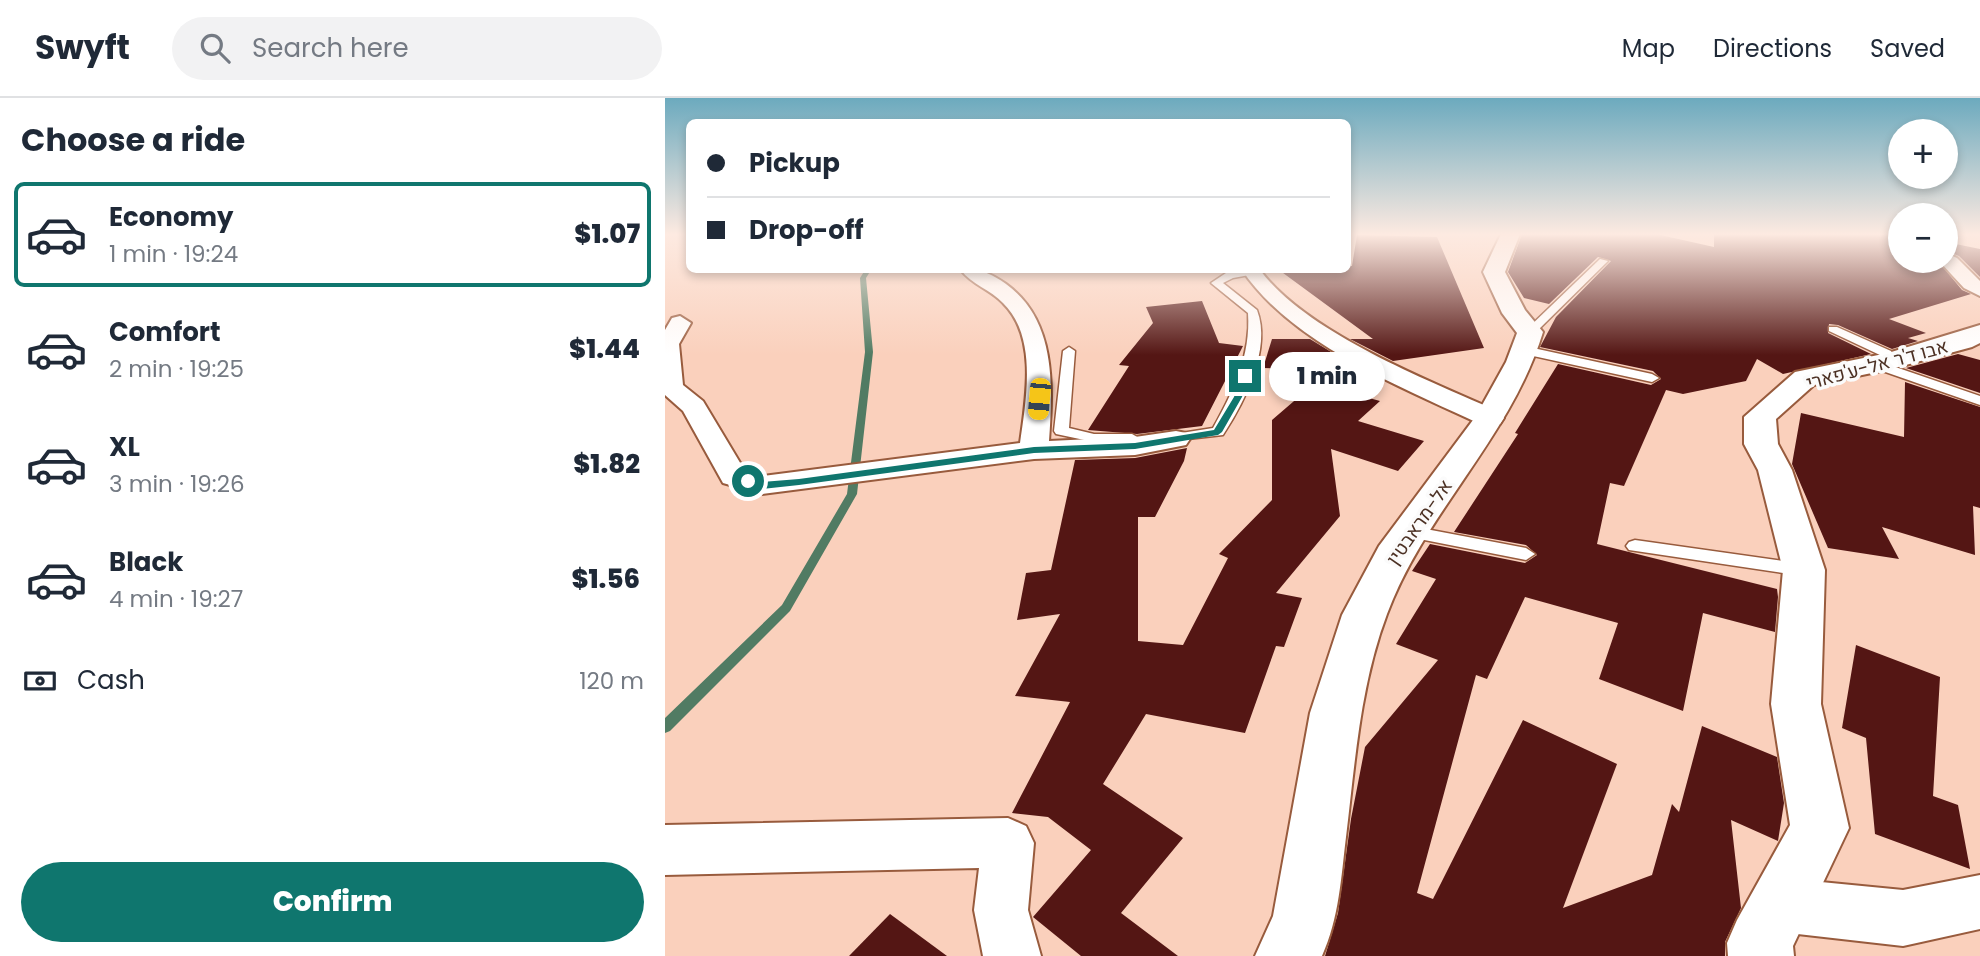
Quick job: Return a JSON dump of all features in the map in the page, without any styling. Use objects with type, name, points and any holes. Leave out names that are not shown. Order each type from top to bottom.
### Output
[{"type":"street","points":[[976,274],[1015,303],[1026,320],[1041,373],[1034,450]]},
{"type":"street","points":[[1253,274],[1262,290],[1297,315],[1393,374],[1490,418]]},
{"type":"street","points":[[1494,274],[1527,341]]},
{"type":"street","points":[[1963,274],[1967,282],[1980,289]]},
{"type":"street","points":[[680,323],[668,344],[671,387],[694,407],[734,477],[762,485],[1034,450],[1135,446],[1176,439]]},
{"type":"street","name":"אבו ד'ר אל-ע'פארי","points":[[1761,956],[1760,943],[1820,828],[1796,704],[1804,570],[1775,470],[1761,444],[1760,417],[1805,378],[1883,363],[1963,341],[1980,332]]},
{"type":"street","name":"אל-מראבטין","points":[[1288,956],[1304,923],[1335,713],[1364,615],[1393,555],[1490,418],[1527,341]]},
{"type":"street","points":[[665,850],[1008,843],[1001,910],[1008,951],[1012,956]]},
{"type":"street","points":[[1780,905],[1903,918],[1980,902]]},
{"type":"lane","points":[[1069,352],[1061,431],[1094,438],[1176,439],[1218,432],[1238,397],[1252,355],[1256,329],[1252,312],[1216,283],[1235,274]]},
{"type":"lane","points":[[1591,274],[1527,341],[1652,378]]},
{"type":"lane","points":[[1833,329],[1887,354],[1883,363],[1980,401]]},
{"type":"lane","points":[[1410,532],[1526,554]]},
{"type":"lane","points":[[1635,546],[1804,570]]},
{"type":"building","points":[[1285,274],[1453,274],[1484,348],[1393,361],[1350,339],[1373,339]]},
{"type":"building","points":[[1509,274],[1580,274],[1549,304],[1524,298]]},
{"type":"building","points":[[1598,274],[1949,274],[1962,290],[1971,294],[1889,319],[1926,333],[1908,338],[1918,341],[1892,349],[1838,325],[1829,324],[1828,333],[1871,354],[1783,374],[1757,359],[1746,381],[1683,394],[1666,390],[1624,486],[1610,483],[1597,544],[1777,589],[1778,597],[1775,632],[1703,613],[1683,711],[1599,679],[1618,623],[1525,597],[1487,679],[1476,675],[1417,893],[1433,899],[1523,720],[1617,764],[1563,908],[1652,875],[1672,804],[1679,812],[1702,726],[1777,757],[1784,803],[1778,841],[1731,820],[1741,908],[1725,942],[1725,956],[1325,956],[1338,913],[1351,819],[1365,747],[1438,660],[1396,644],[1436,579],[1412,571],[1430,544],[1525,563],[1537,555],[1526,545],[1454,532],[1518,434],[1515,433],[1558,364],[1651,385],[1661,379],[1653,371],[1540,347],[1556,317]]},
{"type":"building","points":[[1202,301],[1219,343],[1243,346],[1202,426],[1137,434],[1088,430],[1129,366],[1119,365],[1153,323],[1146,307]]},
{"type":"building","points":[[1272,339],[1310,339],[1354,366],[1322,370],[1263,368]]},
{"type":"building","points":[[1958,354],[1980,360],[1980,393],[1906,368]]},
{"type":"building","points":[[1905,382],[1980,407],[1980,508],[1973,506],[1975,555],[1882,527],[1899,559],[1828,548],[1792,464],[1801,413],[1904,437]]},
{"type":"building","points":[[1315,383],[1380,401],[1358,421],[1424,441],[1398,471],[1331,449],[1340,516],[1276,593],[1302,598],[1284,647],[1276,646],[1245,733],[1146,714],[1103,784],[1183,838],[1121,913],[1178,956],[1081,956],[1033,917],[1091,850],[1048,817],[1012,813],[1070,702],[1015,696],[1060,614],[1017,620],[1026,573],[1051,570],[1075,460],[1135,458],[1187,448],[1184,461],[1155,517],[1138,517],[1138,641],[1183,645],[1228,558],[1219,554],[1272,500],[1272,420]]},
{"type":"building","points":[[1856,645],[1940,677],[1933,796],[1958,805],[1970,869],[1875,834],[1866,738],[1842,728]]},
{"type":"building","points":[[890,914],[947,956],[849,956]]},
{"type":"waterway","points":[[665,727],[786,608],[852,494],[869,352],[863,278],[865,274]]},
{"type":"route","points":[[748,481],[762,485],[799,482],[1034,450],[1135,446],[1218,432],[1238,397],[1245,376]]}]
